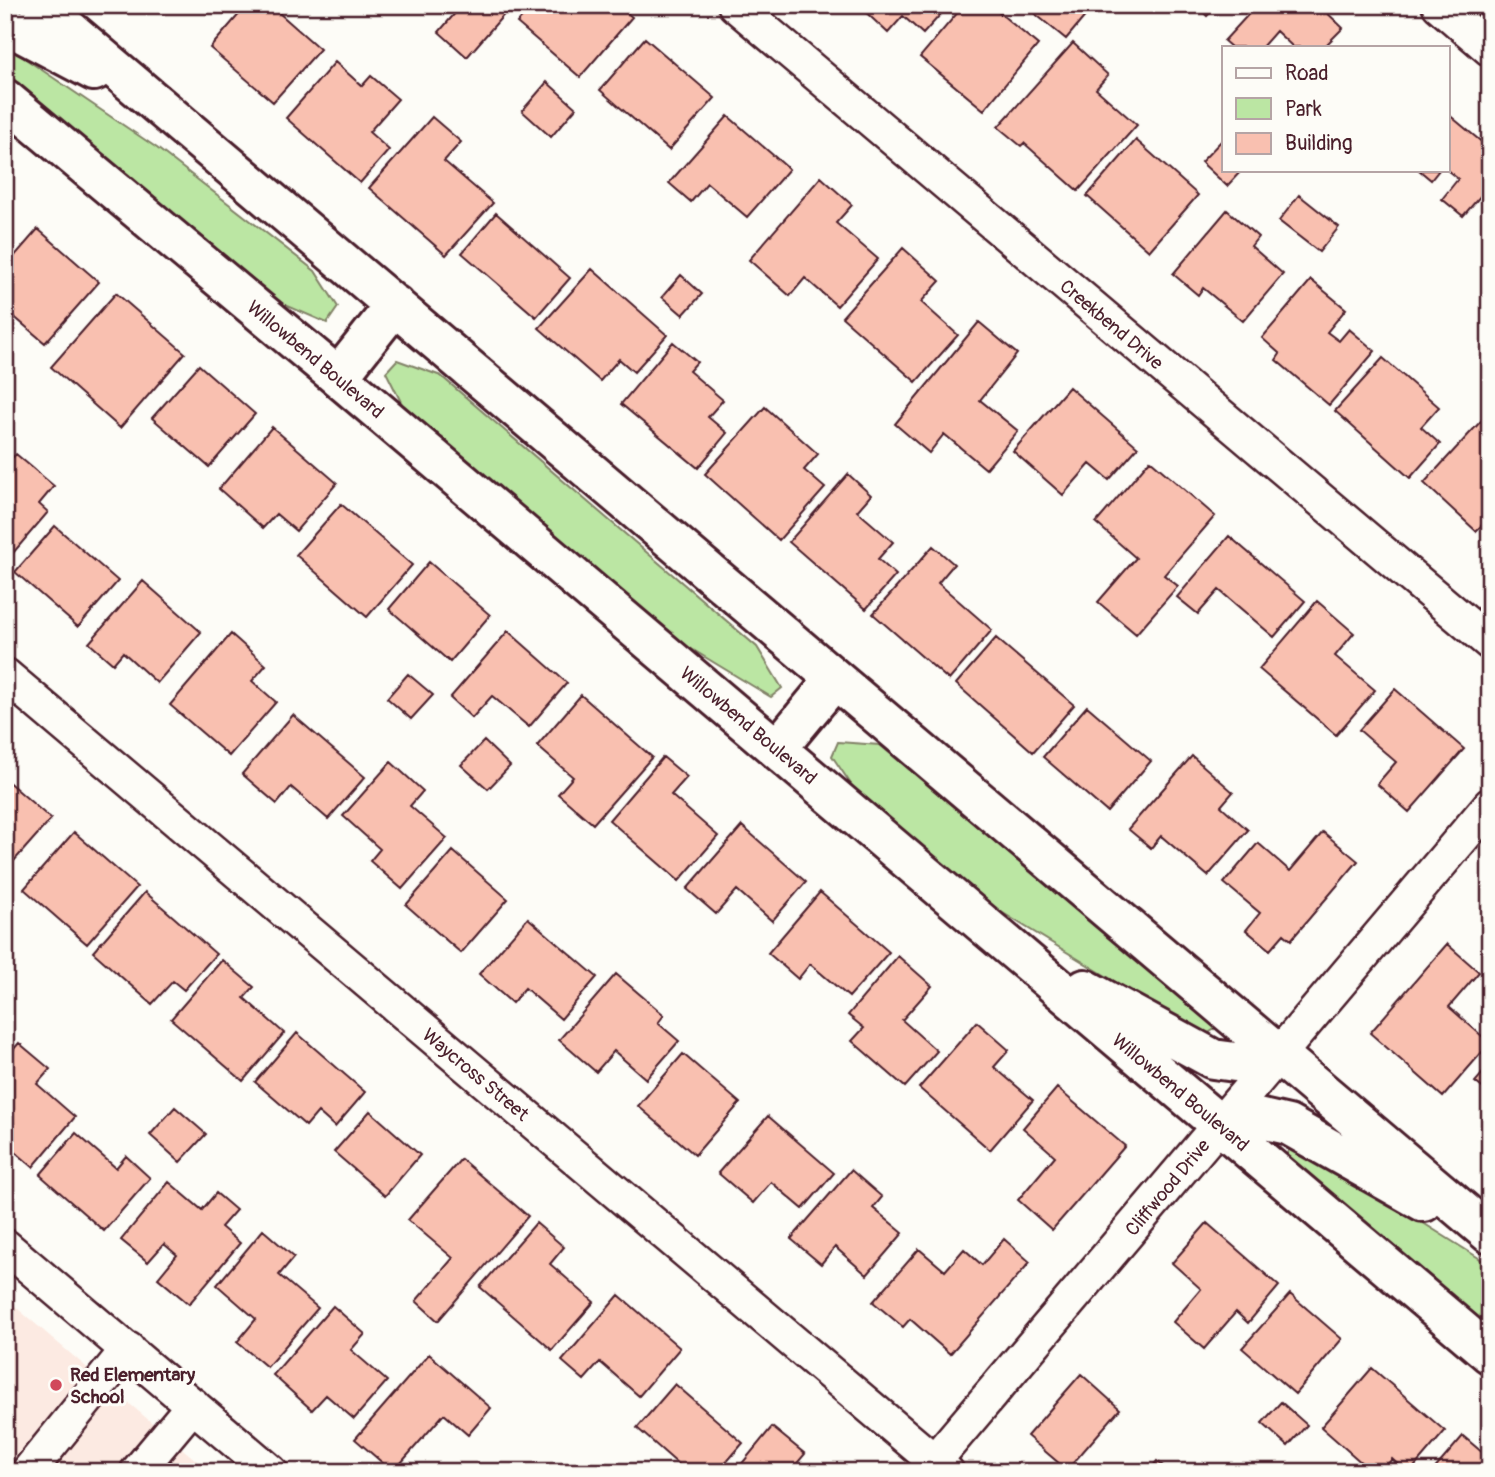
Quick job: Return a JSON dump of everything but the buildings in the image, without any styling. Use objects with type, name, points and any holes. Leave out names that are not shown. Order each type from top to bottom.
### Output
[{"type":"main road","points":[[40,5],[1490,1234]]},
{"type":"main road","points":[[5,24],[160,106]]},
{"type":"main road","name":"Willowbend Boulevard","points":[[5,99],[338,377],[1490,1354]]},
{"type":"main road","points":[[338,377],[395,305]]},
{"type":"main road","points":[[777,749],[835,679]]},
{"type":"main road","points":[[1015,951],[1213,1059],[1250,1065],[1278,1055]]},
{"type":"main road","points":[[1220,1124],[1253,1117],[1289,1125],[1490,1240]]},
{"type":"street","name":"Creekbend Drive","points":[[735,5],[1490,643]]},
{"type":"street","points":[[1439,5],[1490,49]]},
{"type":"street","name":"Waycross Street","points":[[5,675],[935,1468]]},
{"type":"street","name":"Cliffwood Drive","points":[[935,1468],[1220,1124],[1490,805]]},
{"type":"street","points":[[5,1246],[271,1472]]},
{"type":"street","points":[[28,1472],[128,1349]]},
{"type":"street","points":[[137,1472],[193,1405]]},
{"type":"shaded area","name":"Red Elementary School","points":[[5,1298],[210,1472],[5,1472]]},
{"type":"green space","points":[[5,45],[157,148],[315,271],[338,307],[327,323],[276,301],[5,72]]},
{"type":"green space","points":[[397,360],[441,376],[757,647],[782,688],[771,697],[685,645],[404,408],[386,372]]},
{"type":"green space","points":[[838,742],[880,745],[1216,1028],[1204,1036],[985,902],[861,799],[832,756]]},
{"type":"green space","points":[[1291,1140],[1490,1265],[1490,1332],[1286,1158]]},
{"type":"place","name":"Red Elementary School","points":[[56,1385]]}]
